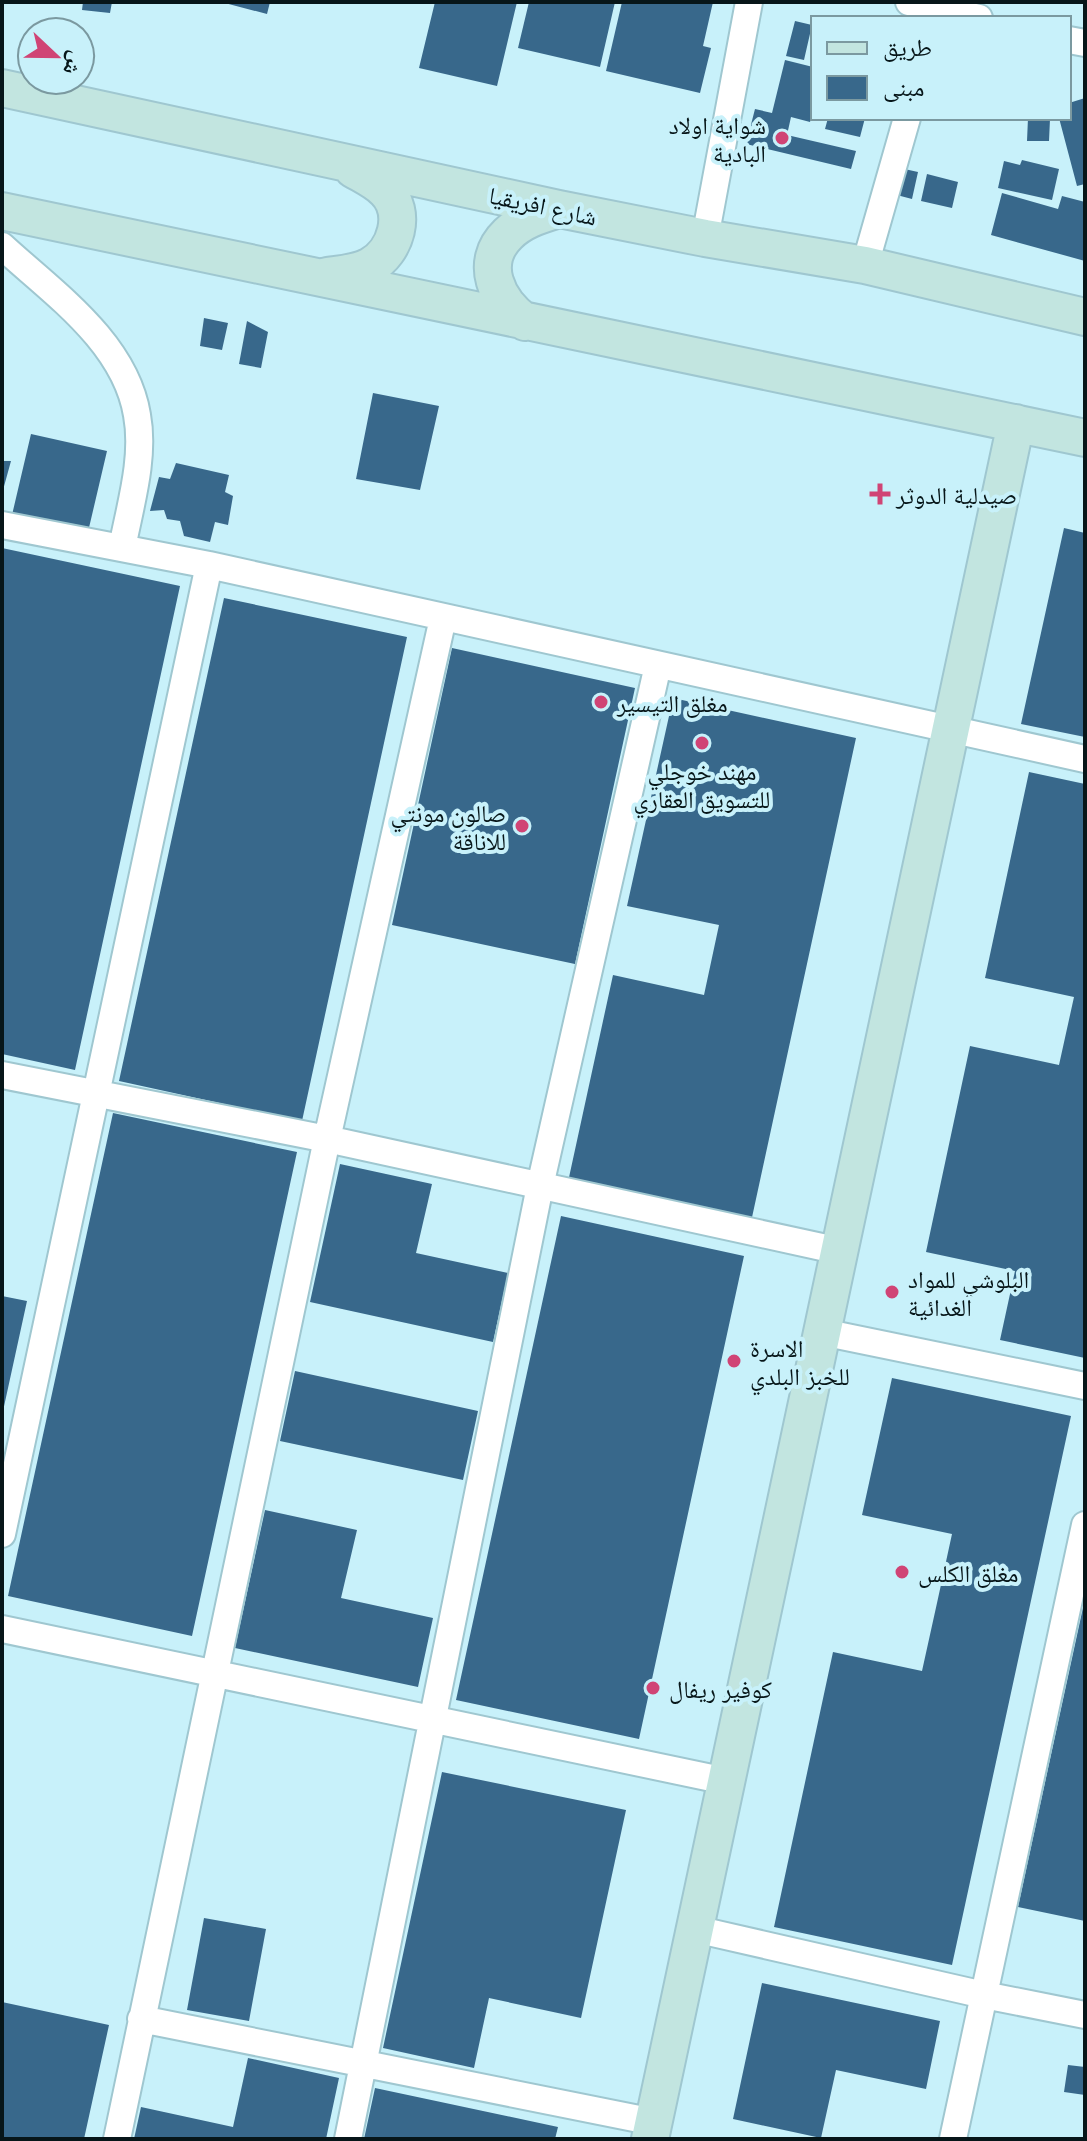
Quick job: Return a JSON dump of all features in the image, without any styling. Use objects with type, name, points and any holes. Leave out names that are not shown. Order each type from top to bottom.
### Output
[{"type":"street","points":[[705,238],[749,2]]},
{"type":"street","points":[[909,2],[970,16]]},
{"type":"street","name":"شارع افريقيا","points":[[2,88],[559,209],[865,265],[1085,317]]},
{"type":"street","points":[[865,265],[906,120]]},
{"type":"street","points":[[321,277],[368,267],[381,259],[395,236],[398,220],[395,203],[385,190],[342,162]]},
{"type":"street","points":[[525,322],[510,311],[497,292],[496,257],[506,235],[527,220],[559,209]]},
{"type":"street","points":[[2,211],[1085,438]]},
{"type":"street","points":[[2,246],[86,325],[115,358],[129,384],[138,415],[139,443],[122,548]]},
{"type":"street","points":[[141,2019],[365,2063],[652,2130],[1016,423]]},
{"type":"street","points":[[2,525],[209,565],[1085,759]]},
{"type":"street","points":[[2,1534],[209,565]]},
{"type":"street","points":[[117,2139],[327,1139],[443,618]]},
{"type":"street","points":[[348,2139],[540,1186],[658,665]]},
{"type":"street","points":[[2,1075],[327,1139],[840,1251]]},
{"type":"street","points":[[822,1332],[1085,1386]]},
{"type":"street","points":[[953,2139],[1085,1525]]},
{"type":"street","points":[[2,1629],[726,1781]]},
{"type":"street","points":[[695,1929],[1085,2015]]},
{"type":"building","points":[[83,2],[112,2],[110,13],[82,10]]},
{"type":"building","points":[[221,2],[270,2],[267,14]]},
{"type":"building","points":[[435,2],[517,2],[497,86],[419,68]]},
{"type":"building","points":[[529,2],[615,2],[600,67],[518,48]]},
{"type":"building","points":[[622,2],[713,2],[703,46],[711,48],[700,93],[606,71]]},
{"type":"building","points":[[795,21],[811,25],[804,60],[786,56]]},
{"type":"building","points":[[785,60],[811,66],[810,122],[791,117],[787,135],[856,151],[851,169],[746,144],[755,109],[772,113]]},
{"type":"building","points":[[1085,98],[1085,184],[1077,186],[1060,120],[1071,120],[1071,102]]},
{"type":"building","points":[[827,120],[864,120],[860,137],[825,129]]},
{"type":"building","points":[[1028,120],[1050,120],[1049,141],[1027,141]]},
{"type":"building","points":[[1022,160],[1059,169],[1052,200],[998,188],[1004,161],[1020,165]]},
{"type":"building","points":[[900,168],[918,172],[912,199],[893,194]]},
{"type":"building","points":[[927,174],[958,182],[952,208],[921,201]]},
{"type":"building","points":[[1002,193],[1058,209],[1062,196],[1085,202],[1085,261],[991,235]]},
{"type":"building","points":[[204,318],[228,323],[222,350],[200,346]]},
{"type":"building","points":[[247,321],[268,332],[261,368],[239,364]]},
{"type":"building","points":[[373,393],[439,406],[420,490],[356,479]]},
{"type":"building","points":[[31,434],[107,451],[88,532],[12,515]]},
{"type":"building","points":[[2,461],[11,461],[3,490],[2,490]]},
{"type":"building","points":[[176,463],[229,475],[225,492],[233,496],[228,525],[215,522],[210,542],[184,536],[180,521],[167,519],[164,510],[150,511],[159,477],[170,479]]},
{"type":"building","points":[[1064,528],[1085,533],[1085,737],[1021,724]]},
{"type":"building","points":[[2,548],[180,586],[75,1070],[2,1054]]},
{"type":"building","points":[[224,598],[407,637],[302,1121],[119,1081]]},
{"type":"building","points":[[452,648],[635,688],[575,964],[392,925]]},
{"type":"building","points":[[673,698],[856,738],[751,1222],[568,1182],[613,975],[704,995],[719,925],[627,906]]},
{"type":"building","points":[[1029,772],[1085,784],[1085,1358],[1000,1340],[1015,1271],[926,1252],[970,1046],[1059,1065],[1074,997],[985,978]]},
{"type":"building","points":[[113,1113],[297,1152],[192,1636],[8,1596]]},
{"type":"building","points":[[340,1164],[432,1184],[416,1253],[508,1273],[493,1342],[310,1302]]},
{"type":"building","points":[[561,1216],[744,1256],[639,1739],[456,1700]]},
{"type":"building","points":[[2,1296],[27,1301],[3,1411],[2,1411]]},
{"type":"building","points":[[295,1371],[478,1411],[463,1480],[280,1441]]},
{"type":"building","points":[[892,1378],[1071,1416],[952,1965],[774,1927],[833,1652],[922,1671],[952,1534],[862,1515]]},
{"type":"building","points":[[265,1510],[357,1530],[341,1598],[433,1618],[418,1687],[235,1648]]},
{"type":"building","points":[[1085,1603],[1085,1921],[1018,1907]]},
{"type":"building","points":[[442,1772],[626,1810],[581,2018],[489,1998],[474,2068],[383,2048]]},
{"type":"building","points":[[204,1918],[266,1929],[249,2021],[187,2010]]},
{"type":"building","points":[[762,1983],[940,2021],[926,2089],[836,2070],[821,2138],[733,2119]]},
{"type":"building","points":[[2,2002],[109,2025],[84,2139],[2,2139]]},
{"type":"building","points":[[248,2058],[339,2078],[326,2139],[134,2139],[141,2107],[233,2127]]},
{"type":"building","points":[[1068,2065],[1085,2067],[1085,2095],[1064,2092]]},
{"type":"building","points":[[375,2088],[558,2127],[555,2139],[364,2139]]},
{"type":"place","name":"شواية اولاد البادية","points":[[782,138]]},
{"type":"place","name":"صيدلية الدوثر","points":[[880,494]]},
{"type":"place","name":"مغلق التيسير","points":[[601,702]]},
{"type":"place","name":"مهند خوجلي للتسويق العقاري","points":[[702,743]]},
{"type":"place","name":"صالون مونتي للاناقة","points":[[522,826]]},
{"type":"place","name":"البلوشي للمواد الغدائية","points":[[892,1292]]},
{"type":"place","name":"الاسرة للخبز البلدي","points":[[734,1361]]},
{"type":"place","name":"مغلق الكلس","points":[[902,1572]]},
{"type":"place","name":"كوفير ريفال","points":[[653,1688]]}]
